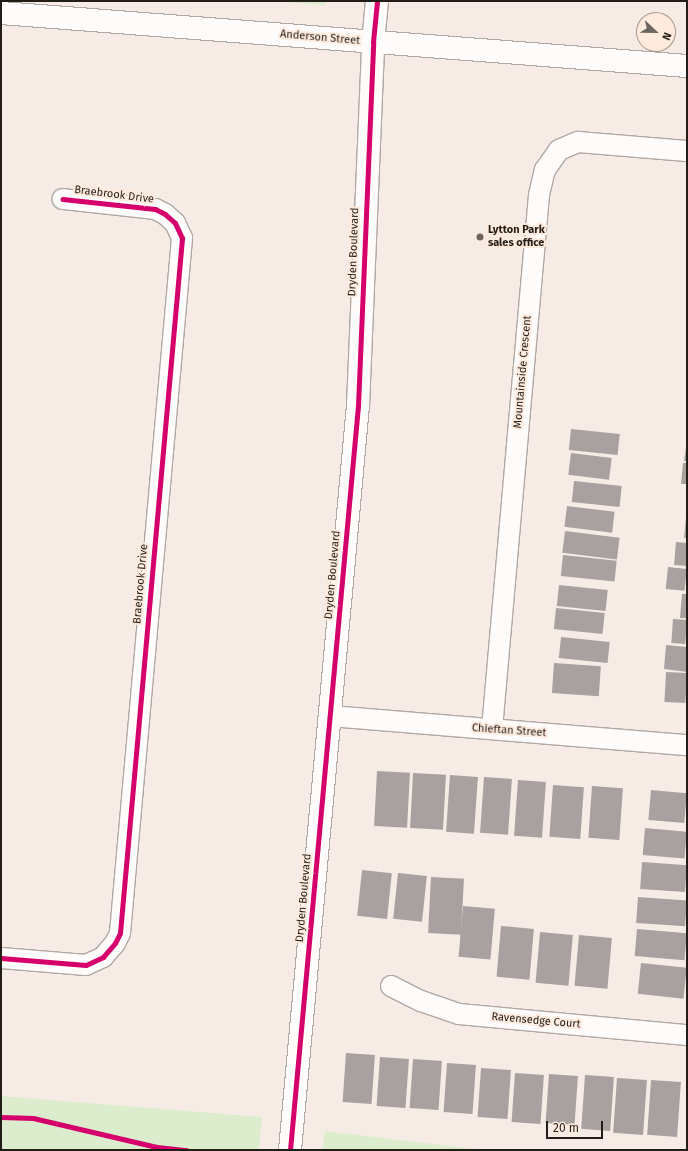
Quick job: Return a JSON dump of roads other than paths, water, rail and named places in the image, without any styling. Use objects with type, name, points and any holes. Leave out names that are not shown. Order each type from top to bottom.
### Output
[{"type":"street","name":"Dryden Boulevard","points":[[290,1150],[358,406],[373,42],[377,1]]},
{"type":"street","name":"Anderson Street","points":[[1,13],[687,66]]},
{"type":"street","name":"Mountainside Crescent","points":[[492,729],[539,195],[545,170],[559,150],[578,142],[687,151]]},
{"type":"street","name":"Braebrook Drive","points":[[1,958],[86,965],[103,957],[115,943],[120,933],[182,238],[175,223],[155,208],[63,200]]},
{"type":"street","name":"Chieftan Street","points":[[330,716],[687,745]]},
{"type":"street","name":"Ravensedge Court","points":[[391,986],[421,1000],[460,1014],[687,1035]]},
{"type":"place","name":"Lytton Park sales office","points":[[480,237]]}]
